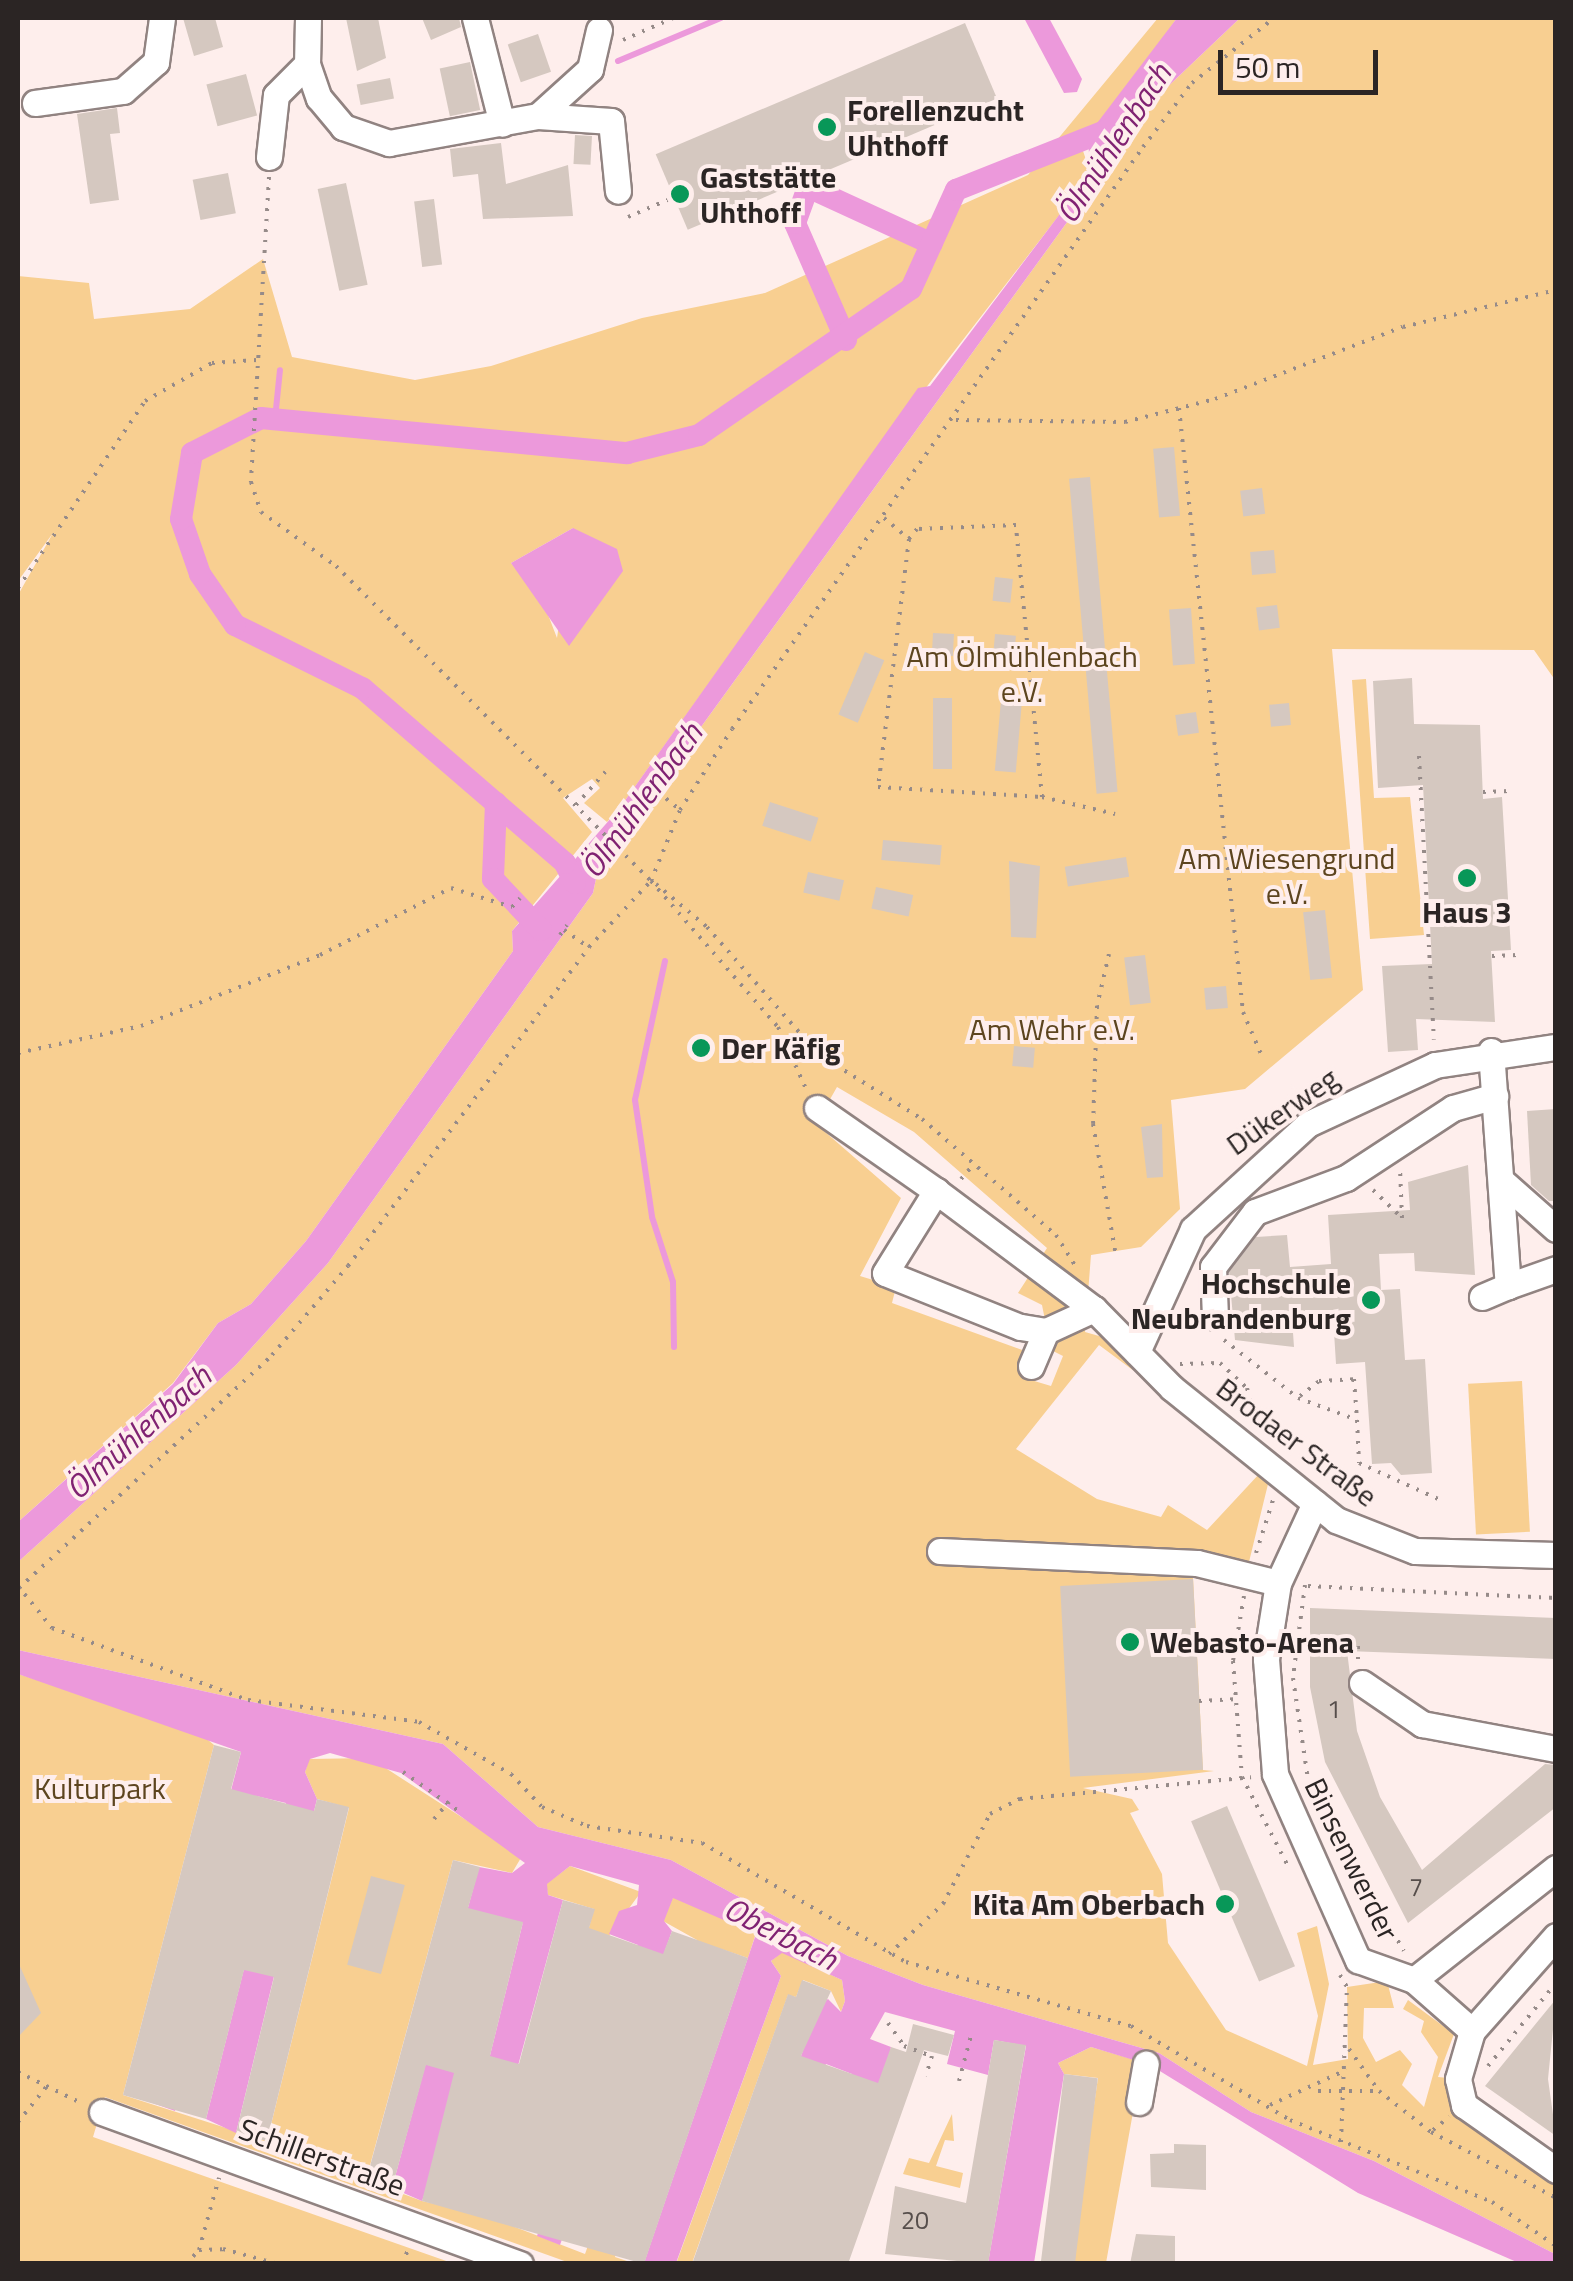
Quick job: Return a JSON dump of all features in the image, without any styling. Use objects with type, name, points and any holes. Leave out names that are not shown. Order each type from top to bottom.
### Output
[{"type":"street","points":[[35,103],[123,91],[156,62],[162,18]]},
{"type":"street","points":[[308,18],[307,64],[331,114],[373,142],[538,116],[611,121],[618,191]]},
{"type":"street","points":[[475,18],[502,124]]},
{"type":"street","points":[[538,116],[580,82],[598,39]]},
{"type":"street","points":[[269,158],[276,96],[307,64]]},
{"type":"street","name":"Dükerweg","points":[[1137,1352],[1193,1229],[1248,1170],[1382,1083],[1491,1051],[1556,1047]]},
{"type":"street","points":[[1491,1051],[1508,1286]]},
{"type":"street","points":[[1216,1317],[1214,1267],[1255,1212],[1356,1173],[1453,1108],[1495,1096]]},
{"type":"street","name":"Brodaer Straße","points":[[817,1108],[1094,1309],[1137,1352],[1315,1503],[1356,1531],[1414,1551],[1556,1555]]},
{"type":"street","points":[[1503,1182],[1556,1228]]},
{"type":"street","points":[[936,1191],[885,1273],[1046,1330],[1094,1309]]},
{"type":"street","points":[[1482,1297],[1556,1269]]},
{"type":"street","points":[[1032,1366],[1046,1330]]},
{"type":"street","name":"Binsenwerder","points":[[1315,1503],[1278,1583],[1266,1660],[1276,1774],[1358,1960],[1417,1978]]},
{"type":"street","points":[[940,1551],[1197,1563],[1278,1583]]},
{"type":"street","points":[[1362,1683],[1422,1724],[1556,1749]]},
{"type":"street","points":[[1472,2031],[1417,1978],[1556,1868]]},
{"type":"street","points":[[1556,1936],[1472,2031],[1460,2094],[1475,2118],[1556,2170]]},
{"type":"street","points":[[1140,2102],[1146,2064]]},
{"type":"street","name":"Schillerstraße","points":[[102,2112],[520,2264]]},
{"type":"path","points":[[598,39],[673,18]]},
{"type":"path","points":[[1274,18],[1192,83],[680,810],[651,881],[588,947],[272,1355],[18,1587],[52,1628],[248,1700],[419,1722],[512,1774],[542,1808],[587,1826],[702,1844],[889,1954],[1131,2026],[1341,2142],[1492,2202],[1556,2246]]},
{"type":"path","points":[[269,158],[270,262],[256,360],[251,482],[262,512],[336,566],[638,867],[778,1027],[817,1108]]},
{"type":"path","points":[[628,217],[674,197]]},
{"type":"path","points":[[956,420],[1096,424],[1178,408],[1402,326],[1556,290]]},
{"type":"path","points":[[18,588],[145,401],[212,363],[256,360]]},
{"type":"path","points":[[1178,408],[1243,1012],[1261,1054]]},
{"type":"path","points":[[884,518],[909,539]]},
{"type":"path","points":[[1042,797],[1016,525],[917,529],[909,539],[878,787],[1042,797],[1116,814]]},
{"type":"path","points":[[1419,756],[1435,1065]]},
{"type":"path","points":[[576,805],[607,770]]},
{"type":"path","points":[[658,792],[680,810]]},
{"type":"path","points":[[1483,792],[1510,792]]},
{"type":"path","points":[[1422,812],[1430,812]]},
{"type":"path","points":[[651,881],[706,928],[818,1054],[922,1119],[1056,1235],[1087,1284]]},
{"type":"path","points":[[18,1053],[141,1026],[320,955],[450,888],[515,906],[520,898]]},
{"type":"path","points":[[563,930],[588,947]]},
{"type":"path","points":[[1429,951],[1440,950]]},
{"type":"path","points":[[1109,954],[1096,1006],[1093,1124],[1116,1256]]},
{"type":"path","points":[[1492,956],[1518,955]]},
{"type":"path","points":[[1356,1173],[1402,1218],[1400,1147]]},
{"type":"path","points":[[1216,1317],[1223,1340],[1298,1398],[1357,1420]]},
{"type":"path","points":[[1162,1372],[1220,1363],[1247,1388],[1258,1432]]},
{"type":"path","points":[[1298,1398],[1319,1381],[1354,1379],[1359,1463],[1444,1502]]},
{"type":"path","points":[[1278,1583],[1556,1598]]},
{"type":"path","points":[[1306,1585],[1293,1678],[1309,1786],[1417,1978]]},
{"type":"path","points":[[1199,1701],[1234,1699]]},
{"type":"path","points":[[403,1772],[462,1814]]},
{"type":"path","points":[[889,1954],[943,1904],[990,1814],[1020,1799],[1276,1774]]},
{"type":"path","points":[[434,1820],[449,1802]]},
{"type":"path","points":[[1341,2142],[1349,2049],[1347,1987],[1358,1960]]},
{"type":"path","points":[[1460,2094],[1556,1982]]},
{"type":"path","points":[[888,2023],[904,2046],[932,2056],[926,2076]]},
{"type":"path","points":[[959,2082],[971,2036]]},
{"type":"path","points":[[1349,2049],[1378,2091],[1431,2132],[1556,2198]]},
{"type":"path","points":[[1270,2104],[1316,2090],[1346,2070]]},
{"type":"path","points":[[18,2072],[102,2112]]},
{"type":"path","points":[[18,2122],[46,2088]]},
{"type":"path","points":[[1316,2090],[1378,2091]]},
{"type":"path","points":[[186,2264],[199,2250],[227,2158]]},
{"type":"path","points":[[199,2250],[278,2264]]},
{"type":"green space","points":[[1158,18],[1177,18],[1083,151],[1091,174],[847,490],[619,809],[607,822],[584,803],[600,788],[592,779],[563,798],[592,832],[512,931],[513,951],[306,1241],[251,1304],[218,1323],[173,1383],[18,1522],[18,595],[53,533],[18,581],[18,276],[89,283],[94,319],[190,309],[263,259],[292,357],[415,380],[491,366],[642,318],[765,293],[1028,175]],"holes":[[[573,528],[557,638],[542,599],[511,563]]]},
{"type":"green space","points":[[1240,18],[1555,18],[1555,680],[1534,650],[1332,649],[1363,990],[1245,1089],[1171,1100],[1180,1209],[1141,1247],[1091,1255],[1085,1332],[1106,1338],[1134,1371],[1099,1345],[1016,1449],[1097,1499],[1161,1517],[1168,1505],[1207,1530],[1260,1473],[1269,1480],[1249,1562],[1203,1551],[1193,1577],[1203,1770],[1214,1771],[1083,1788],[1132,1799],[1139,1810],[1130,1813],[1162,1874],[1168,1943],[1226,2030],[1307,2066],[1318,2016],[1297,1933],[1317,1926],[1329,1984],[1313,2065],[1348,2059],[1347,1987],[1387,1981],[1394,2008],[1364,2008],[1363,2038],[1376,2062],[1400,2050],[1412,2064],[1402,2085],[1424,2107],[1438,2057],[1421,2032],[1424,2021],[1403,2009],[1408,2000],[1454,2034],[1438,2077],[1458,2079],[1460,2094],[1555,2170],[1555,2254],[1374,2161],[1251,2112],[1159,2053],[923,1985],[848,1956],[671,1860],[538,1827],[443,1744],[18,1650],[18,1562],[236,1365],[328,1263],[593,893],[598,869],[1160,94]],"holes":[[[837,1087],[914,1132],[1047,1248],[1018,1293],[1042,1305],[1051,1350],[1063,1356],[1051,1386],[1021,1377],[1028,1352],[892,1303],[896,1287],[860,1276],[901,1198],[816,1124]]]},
{"type":"green space","points":[[1366,679],[1374,798],[1410,797],[1424,935],[1370,939],[1352,680]]},
{"type":"green space","points":[[1522,1381],[1530,1532],[1476,1535],[1468,1384]]},
{"type":"green space","name":"Kulturpark","points":[[18,1674],[194,1728],[214,1745],[123,2095],[267,2141],[349,1808],[317,1799],[305,1772],[309,1759],[370,1758],[522,1856],[512,1873],[453,1860],[366,2180],[422,2201],[509,2221],[594,1909],[548,1895],[546,1884],[570,1866],[641,1892],[610,1934],[515,2227],[585,2254],[697,1940],[663,1921],[673,1897],[756,1933],[748,1958],[721,1949],[615,2257],[633,2263],[570,2263],[105,2097],[93,2137],[452,2263],[18,2263]]},
{"type":"green space","points":[[782,1952],[842,1980],[845,2001],[841,2012],[831,1991],[803,1980],[796,1997],[788,1995],[692,2263],[676,2264],[781,1976],[771,1961]]},
{"type":"green space","points":[[1091,2047],[1142,2062],[1106,2263],[1071,2263],[1098,2078],[1064,2074],[1058,2063]]},
{"type":"green space","points":[[952,2114],[954,2141],[945,2140],[936,2166],[963,2173],[960,2188],[903,2174],[909,2158],[929,2163]]},
{"type":"water","points":[[1024,18],[1049,18],[1082,79],[1077,92],[1064,93]]},
{"type":"water","name":"Ölmühlenbach","points":[[1177,18],[1240,18],[1160,94],[598,869],[593,893],[328,1263],[236,1365],[18,1562],[18,1522],[173,1384],[218,1323],[251,1304],[306,1241],[513,951],[512,931],[619,809],[918,388],[930,386],[1090,174],[1088,135]]},
{"type":"water","points":[[573,528],[617,549],[623,571],[569,646],[511,563]]},
{"type":"water","name":"Oberbach","points":[[18,1650],[443,1744],[538,1827],[671,1860],[848,1956],[923,1985],[1159,2053],[1251,2112],[1374,2161],[1555,2254],[1555,2263],[1519,2263],[1358,2193],[1150,2065],[1091,2047],[1058,2063],[1064,2074],[1034,2263],[988,2263],[1026,2046],[994,2040],[988,2075],[947,2064],[955,2031],[885,2012],[870,2039],[891,2047],[886,2072],[815,2263],[852,2074],[826,2064],[728,2263],[819,2005],[828,1999],[841,2012],[845,2001],[842,1980],[782,1953],[771,1961],[781,1976],[676,2263],[644,2263],[756,1934],[673,1898],[664,1921],[672,1931],[560,2245],[537,2236],[638,1945],[609,1934],[619,1911],[637,1905],[639,1885],[570,1866],[547,1884],[548,1895],[563,1900],[478,2213],[452,2209],[523,1922],[422,2201],[392,2188],[479,1867],[512,1873],[525,1863],[401,1773],[330,1753],[310,1759],[305,1772],[317,1799],[236,2133],[206,2119],[286,1803],[256,1796],[175,2111],[150,2102],[241,1752],[18,1674]]},
{"type":"building","points":[[183,18],[215,18],[223,47],[194,56]]},
{"type":"building","points":[[346,18],[378,18],[386,58],[357,71]]},
{"type":"building","points":[[422,18],[459,18],[461,27],[431,40]]},
{"type":"building","name":"Forellenzucht Uhthoff","points":[[965,23],[997,98],[688,230],[656,154]]},
{"type":"building","points":[[538,34],[551,72],[521,82],[508,44]]},
{"type":"building","points":[[470,62],[480,110],[450,116],[440,68]]},
{"type":"building","points":[[246,74],[257,116],[218,126],[206,85]]},
{"type":"building","points":[[390,78],[394,99],[361,105],[357,84]]},
{"type":"building","points":[[117,108],[120,133],[110,134],[119,200],[90,204],[77,114]]},
{"type":"building","points":[[575,135],[592,136],[590,165],[573,164]]},
{"type":"building","points":[[501,143],[506,184],[568,165],[573,216],[483,219],[478,174],[453,177],[450,149]]},
{"type":"building","points":[[228,173],[236,213],[200,220],[193,180]]},
{"type":"building","points":[[346,183],[368,285],[339,291],[318,189]]},
{"type":"building","points":[[434,199],[442,265],[422,267],[414,201]]},
{"type":"building","points":[[1174,447],[1180,516],[1159,518],[1153,449]]},
{"type":"building","points":[[1090,477],[1118,792],[1097,794],[1069,479]]},
{"type":"building","points":[[1262,488],[1265,514],[1243,516],[1240,491]]},
{"type":"building","points":[[1274,550],[1276,573],[1252,575],[1250,552]]},
{"type":"building","points":[[995,577],[1013,579],[1010,603],[992,601]]},
{"type":"building","points":[[1277,605],[1280,628],[1259,630],[1256,608]]},
{"type":"building","points":[[1191,608],[1195,664],[1173,665],[1169,610]]},
{"type":"building","points":[[933,633],[954,634],[953,656],[932,655]]},
{"type":"building","points":[[995,634],[1016,636],[1014,658],[993,656]]},
{"type":"building","points":[[865,652],[884,660],[858,723],[838,715]]},
{"type":"building","name":"Haus 3","points":[[1412,678],[1414,724],[1480,725],[1483,799],[1502,797],[1511,950],[1491,951],[1495,1022],[1416,1019],[1418,1050],[1388,1052],[1382,966],[1432,964],[1423,785],[1378,788],[1373,681]]},
{"type":"building","points":[[933,698],[952,698],[952,769],[933,769]]},
{"type":"building","points":[[1001,700],[1022,702],[1016,773],[995,771]]},
{"type":"building","points":[[1289,703],[1291,725],[1271,727],[1269,705]]},
{"type":"building","points":[[1196,712],[1199,733],[1178,736],[1175,715]]},
{"type":"building","points":[[770,802],[819,818],[811,842],[762,826]]},
{"type":"building","points":[[883,840],[942,845],[940,865],[881,860]]},
{"type":"building","points":[[1126,857],[1129,877],[1068,886],[1065,867]]},
{"type":"building","points":[[1009,861],[1040,866],[1036,938],[1011,937]]},
{"type":"building","points":[[808,872],[844,880],[839,901],[803,892]]},
{"type":"building","points":[[876,887],[913,895],[909,916],[871,909]]},
{"type":"building","points":[[1325,910],[1332,978],[1310,980],[1303,912]]},
{"type":"building","points":[[1145,955],[1151,1003],[1130,1005],[1124,958]]},
{"type":"building","points":[[1226,986],[1228,1008],[1206,1010],[1204,988]]},
{"type":"building","points":[[1014,1046],[1035,1048],[1033,1068],[1012,1066]]},
{"type":"building","points":[[1556,1109],[1556,1201],[1549,1201],[1531,1185],[1527,1111]]},
{"type":"building","points":[[1162,1124],[1163,1177],[1147,1178],[1141,1127]]},
{"type":"building","points":[[1468,1165],[1475,1275],[1415,1271],[1414,1253],[1379,1254],[1381,1290],[1400,1289],[1405,1360],[1425,1359],[1432,1473],[1401,1475],[1391,1463],[1372,1464],[1365,1362],[1336,1364],[1333,1316],[1292,1318],[1294,1347],[1235,1340],[1229,1272],[1256,1237],[1287,1235],[1290,1267],[1331,1264],[1328,1215],[1410,1210],[1408,1182]]},
{"type":"building","name":"Webasto-Arena","points":[[1193,1579],[1203,1770],[1070,1777],[1060,1586]]},
{"type":"building","points":[[1310,1608],[1556,1618],[1556,1659],[1347,1651],[1357,1731],[1380,1797],[1422,1870],[1545,1764],[1556,1765],[1556,1807],[1408,1923],[1325,1762],[1310,1687]]},
{"type":"building","points":[[214,1745],[241,1752],[231,1789],[314,1811],[317,1799],[349,1807],[267,2141],[236,2133],[274,1977],[244,1970],[206,2119],[123,2095]]},
{"type":"building","points":[[1227,1806],[1295,1966],[1259,1981],[1191,1821]]},
{"type":"building","points":[[453,1860],[480,1867],[468,1908],[523,1922],[490,2056],[519,2064],[563,1900],[595,1909],[589,1928],[663,1954],[672,1931],[748,1958],[644,2264],[422,2201],[454,2073],[426,2065],[392,2188],[366,2181]]},
{"type":"building","points":[[371,1876],[405,1885],[381,1974],[347,1965]]},
{"type":"building","points":[[18,1962],[41,2013],[18,2037]]},
{"type":"building","points":[[802,1980],[831,1991],[801,2056],[878,2083],[891,2047],[906,2052],[913,2024],[954,2035],[948,2056],[924,2050],[848,2264],[692,2264],[788,1994],[796,1997]]},
{"type":"building","points":[[1556,1999],[1548,2079],[1556,2136],[1485,2086]]},
{"type":"building","points":[[994,2040],[1026,2045],[988,2264],[885,2254],[895,2186],[966,2203]]},
{"type":"building","points":[[1064,2074],[1098,2078],[1075,2264],[1041,2264]]},
{"type":"building","points":[[1174,2144],[1206,2145],[1206,2190],[1151,2187],[1150,2154],[1174,2153]]},
{"type":"building","points":[[1136,2234],[1175,2236],[1175,2264],[1130,2264]]},
{"type":"waterway","points":[[618,61],[721,18]]},
{"type":"waterway","name":"Ölmühlenbach","points":[[575,883],[565,863],[362,688],[235,625],[200,574],[181,519],[192,453],[261,418],[627,453],[699,435],[911,289],[956,190],[1118,126]]},
{"type":"waterway","points":[[846,340],[795,223],[808,187],[932,244]]},
{"type":"waterway","points":[[275,419],[280,370]]},
{"type":"waterway","points":[[496,803],[493,879],[541,930]]},
{"type":"waterway","points":[[665,961],[635,1100],[652,1217],[673,1282],[674,1347]]},
{"type":"place","name":"Forellenzucht Uhthoff","points":[[827,127]]},
{"type":"place","name":"Gaststätte Uhthoff","points":[[680,194]]},
{"type":"place","name":"Haus 3","points":[[1467,878]]},
{"type":"place","name":"Der Käfig","points":[[701,1048]]},
{"type":"place","name":"Hochschule Neubrandenburg","points":[[1371,1300]]},
{"type":"place","name":"Webasto-Arena","points":[[1130,1642]]},
{"type":"place","name":"Kita Am Oberbach","points":[[1225,1904]]},
{"type":"park label","name":"Am Ölmühlenbach e.V.","points":[[1022,673]]},
{"type":"park label","name":"Am Wiesengrund e.V.","points":[[1287,875]]},
{"type":"park label","name":"Am Wehr e.V.","points":[[1052,1029]]}]
